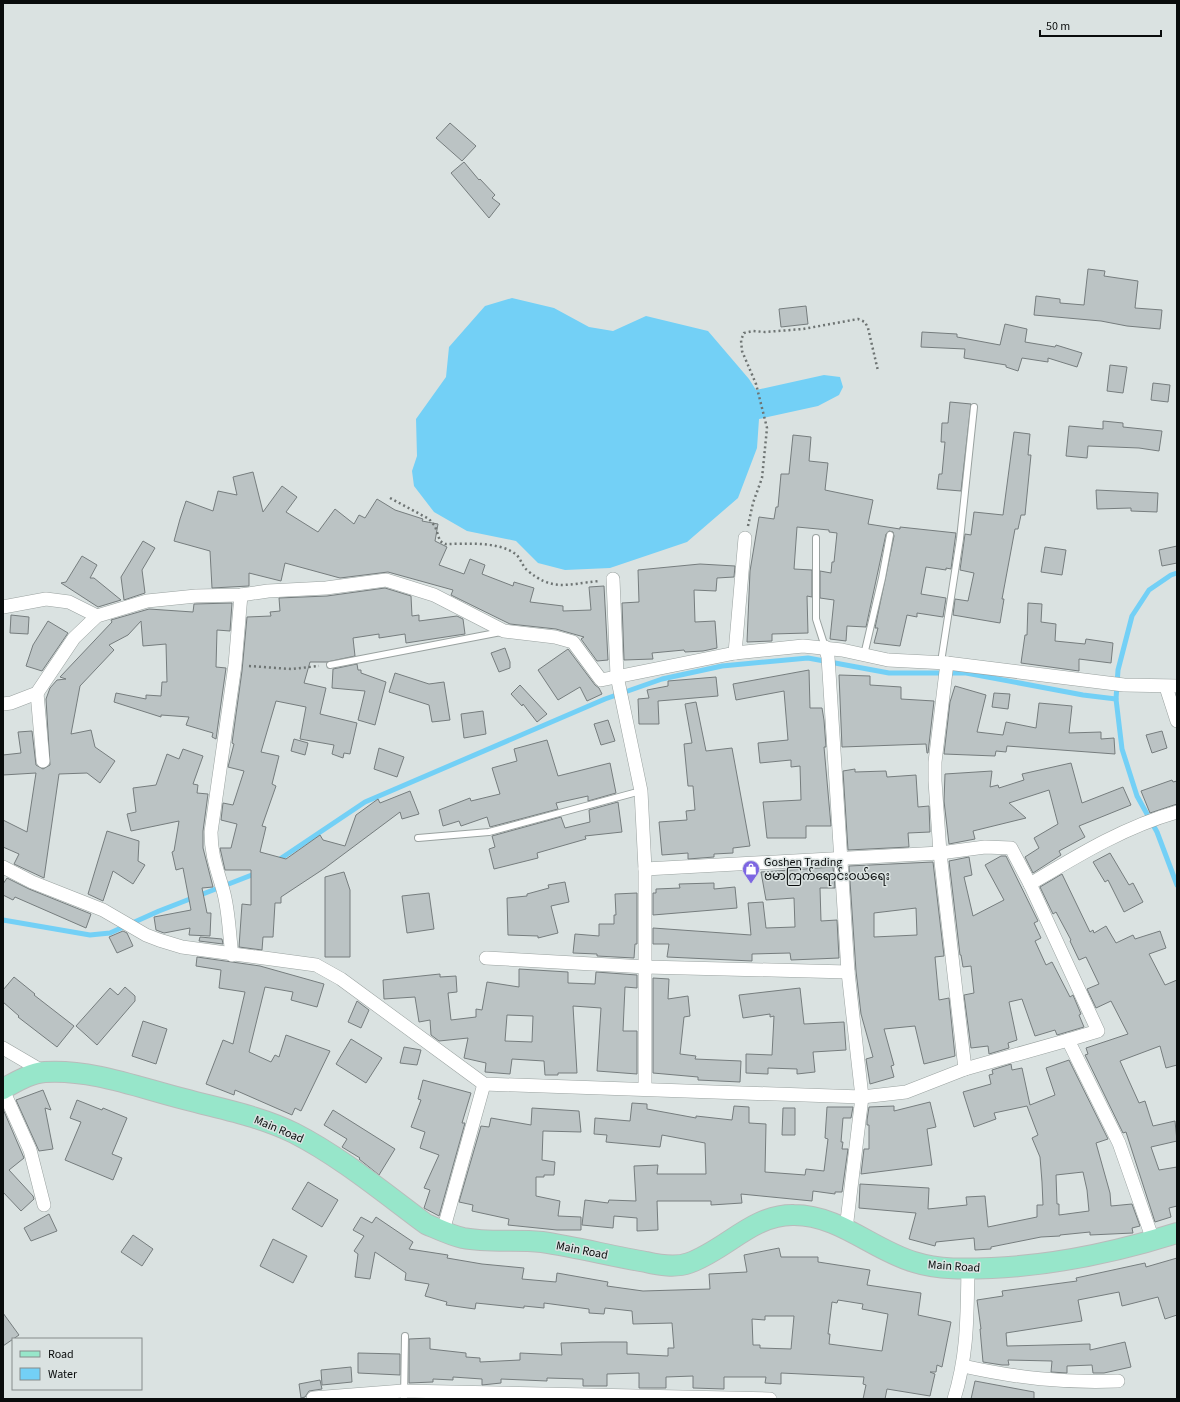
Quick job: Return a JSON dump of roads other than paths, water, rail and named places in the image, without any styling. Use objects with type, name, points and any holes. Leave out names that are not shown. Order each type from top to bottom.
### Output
[{"type":"main road","name":"Main Road","points":[[3,1089],[22,1079],[44,1072],[69,1073],[104,1078],[257,1118],[294,1133],[328,1153],[426,1224],[443,1231],[462,1237],[485,1241],[540,1242],[664,1266],[687,1264],[705,1256],[753,1226],[772,1217],[795,1215],[818,1218],[846,1229],[892,1254],[914,1263],[938,1267],[968,1269],[1028,1266],[1111,1252],[1177,1233]]},
{"type":"street","points":[[735,653],[745,538]]},
{"type":"street","points":[[613,579],[619,681],[641,791],[645,869],[645,1089]]},
{"type":"street","points":[[3,704],[12,703],[37,693],[74,638],[97,616],[146,601],[196,596],[241,595],[268,591],[326,588],[386,580],[434,595],[504,631],[555,637],[573,642],[601,680],[619,681],[735,653],[803,646],[826,652],[864,655],[888,660],[944,663],[1118,684],[1171,686],[1177,722]]},
{"type":"street","points":[[232,955],[221,886],[211,849],[211,832],[236,666],[241,595]]},
{"type":"street","points":[[3,607],[46,599],[69,602],[97,616]]},
{"type":"street","points":[[826,652],[829,672],[848,972],[862,1097],[846,1229]]},
{"type":"street","points":[[944,663],[945,680],[935,762],[940,853],[965,1069]]},
{"type":"street","points":[[37,693],[43,761]]},
{"type":"street","points":[[1030,884],[1097,844],[1150,821],[1177,812]]},
{"type":"street","points":[[3,867],[32,882],[104,910],[146,935],[182,947],[232,955],[316,965],[341,979],[484,1084],[862,1097],[906,1092],[965,1069],[1098,1031],[1030,884],[1011,848],[985,847],[940,853],[645,869]]},
{"type":"street","points":[[486,958],[646,967],[848,972]]},
{"type":"street","points":[[1068,1040],[1119,1143],[1153,1240]]},
{"type":"street","points":[[3,1048],[44,1072]]},
{"type":"street","points":[[443,1231],[484,1084]]},
{"type":"street","points":[[3,1089],[30,1150],[44,1204]]},
{"type":"street","points":[[954,1399],[966,1349],[968,1269]]},
{"type":"street","points":[[963,1366],[1001,1374],[1036,1379],[1076,1382],[1118,1381]]},
{"type":"street","points":[[313,1398],[404,1395],[770,1399]]},
{"type":"lane","points":[[944,663],[960,539],[974,407]]},
{"type":"lane","points":[[864,655],[882,578],[890,535]]},
{"type":"lane","points":[[816,538],[816,618],[826,652]]},
{"type":"lane","points":[[330,665],[504,631]]},
{"type":"lane","points":[[418,838],[489,832],[641,791]]},
{"type":"lane","points":[[404,1395],[405,1336]]},
{"type":"water","points":[[512,298],[554,308],[589,327],[613,331],[646,316],[708,331],[749,379],[756,390],[824,375],[840,377],[843,387],[839,395],[818,406],[759,419],[757,448],[738,498],[687,542],[610,568],[565,570],[538,563],[516,541],[467,531],[434,512],[414,486],[412,471],[417,456],[416,419],[446,377],[449,347],[485,306]]},
{"type":"waterway","points":[[1177,573],[1171,575],[1149,590],[1132,616],[1118,670],[1116,699],[1122,749],[1137,796],[1157,832],[1177,885]]},
{"type":"waterway","points":[[277,861],[365,802],[605,699],[662,679],[722,666],[808,658],[889,673],[966,673],[1083,695],[1116,699]]},
{"type":"waterway","points":[[3,920],[90,935],[110,933],[159,911],[257,873]]},
{"type":"place","name":"Goshen Trading ဗမာကြက်ရောင်းဝယ်ရေး","points":[[751,884]]}]
